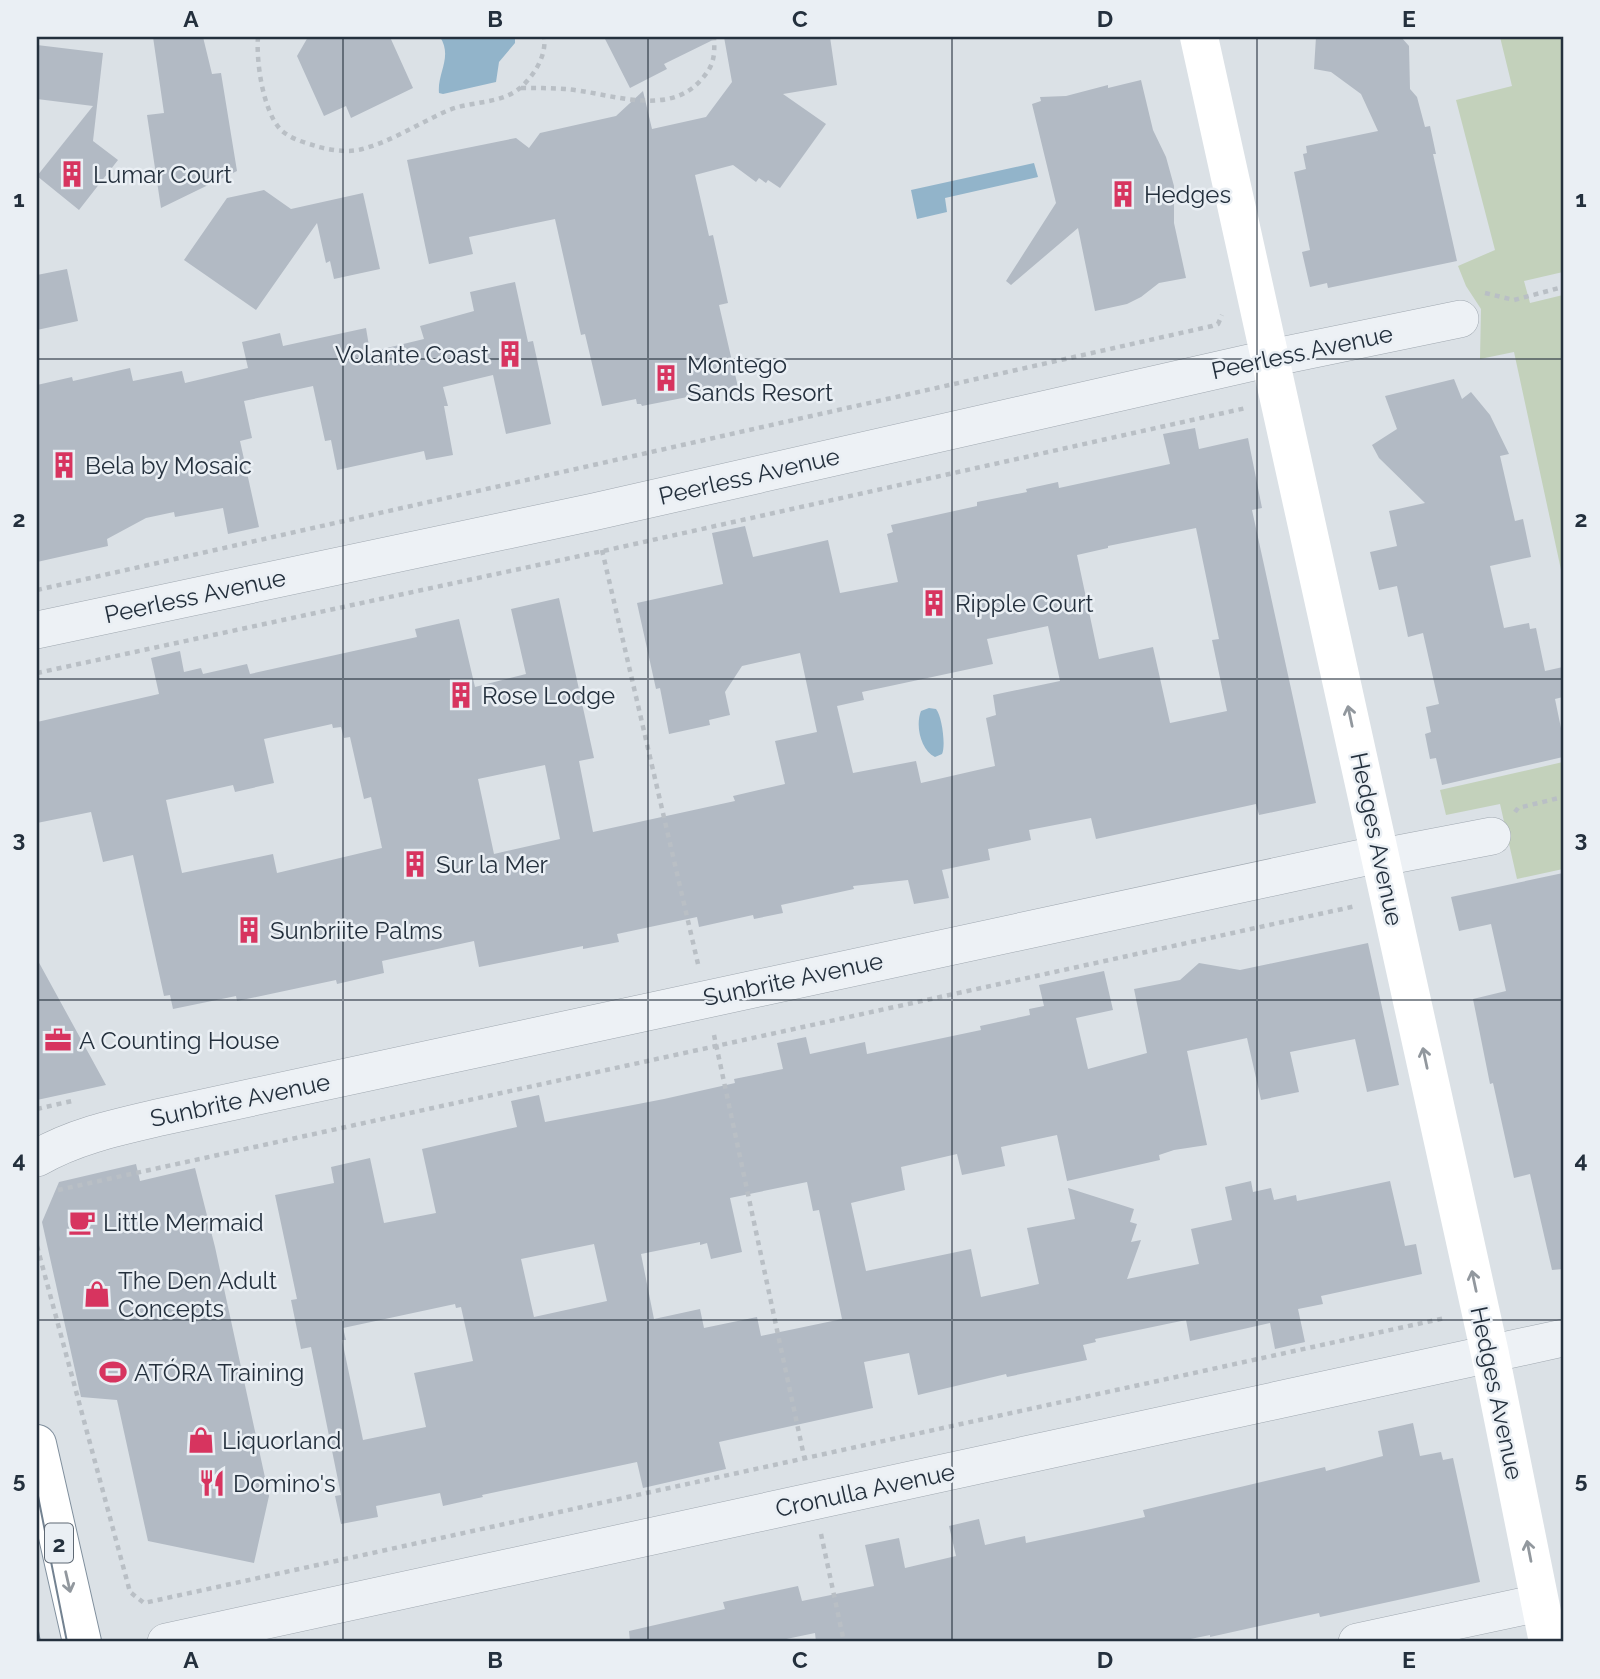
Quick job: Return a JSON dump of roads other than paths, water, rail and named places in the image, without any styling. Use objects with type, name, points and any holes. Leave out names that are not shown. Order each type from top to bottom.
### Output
[{"type":"main road","name":"Hedges Avenue","points":[[1199,37],[1489,1354],[1548,1642]]},
{"type":"main road","name":"2","points":[[37,1444],[82,1642]]},
{"type":"street","name":"Peerless Avenue","points":[[37,630],[593,512],[1271,358],[1460,319]]},
{"type":"street","name":"Sunbrite Avenue","points":[[37,1158],[54,1148],[96,1133],[702,981],[1380,854],[1393,855],[1493,836]]},
{"type":"street","name":"Sunbrite Avenue","points":[[37,1136],[96,1133]]},
{"type":"street","name":"Cronulla Avenue","points":[[166,1642],[1563,1338]]},
{"type":"street","points":[[1357,1642],[1539,1602]]},
{"type":"water","points":[[440,37],[515,37],[515,43],[499,62],[496,82],[443,94],[439,93],[439,86],[445,51]]},
{"type":"water","points":[[1034,163],[1038,177],[945,198],[947,212],[917,219],[911,190]]},
{"type":"water","points":[[936,709],[943,731],[942,754],[935,757],[926,749],[919,730],[921,711]]},
{"type":"tram line","points":[[37,1491],[67,1642]]},
{"type":"tram line","points":[[37,1626],[40,1642]]},
{"type":"place","name":"Lumar Court","points":[[72,174]]},
{"type":"place","name":"Hedges","points":[[1123,194]]},
{"type":"place","name":"Volante Coast","points":[[510,354]]},
{"type":"place","name":"Montego Sands Resort","points":[[666,378]]},
{"type":"place","name":"Bela by Mosaic","points":[[64,465]]},
{"type":"place","name":"Ripple Court","points":[[934,603]]},
{"type":"place","name":"Rose Lodge","points":[[461,695]]},
{"type":"place","name":"Sur la Mer","points":[[415,864]]},
{"type":"place","name":"Sunbriite Palms","points":[[249,930]]},
{"type":"place","name":"A Counting House","points":[[58,1040]]},
{"type":"place","name":"Little Mermaid","points":[[82,1222]]},
{"type":"place","name":"The Den Adult Concepts","points":[[97,1294]]},
{"type":"place","name":"ATÓRA Training","points":[[113,1372]]},
{"type":"place","name":"Liquorland","points":[[201,1440]]},
{"type":"place","name":"Domino's","points":[[212,1483]]}]
